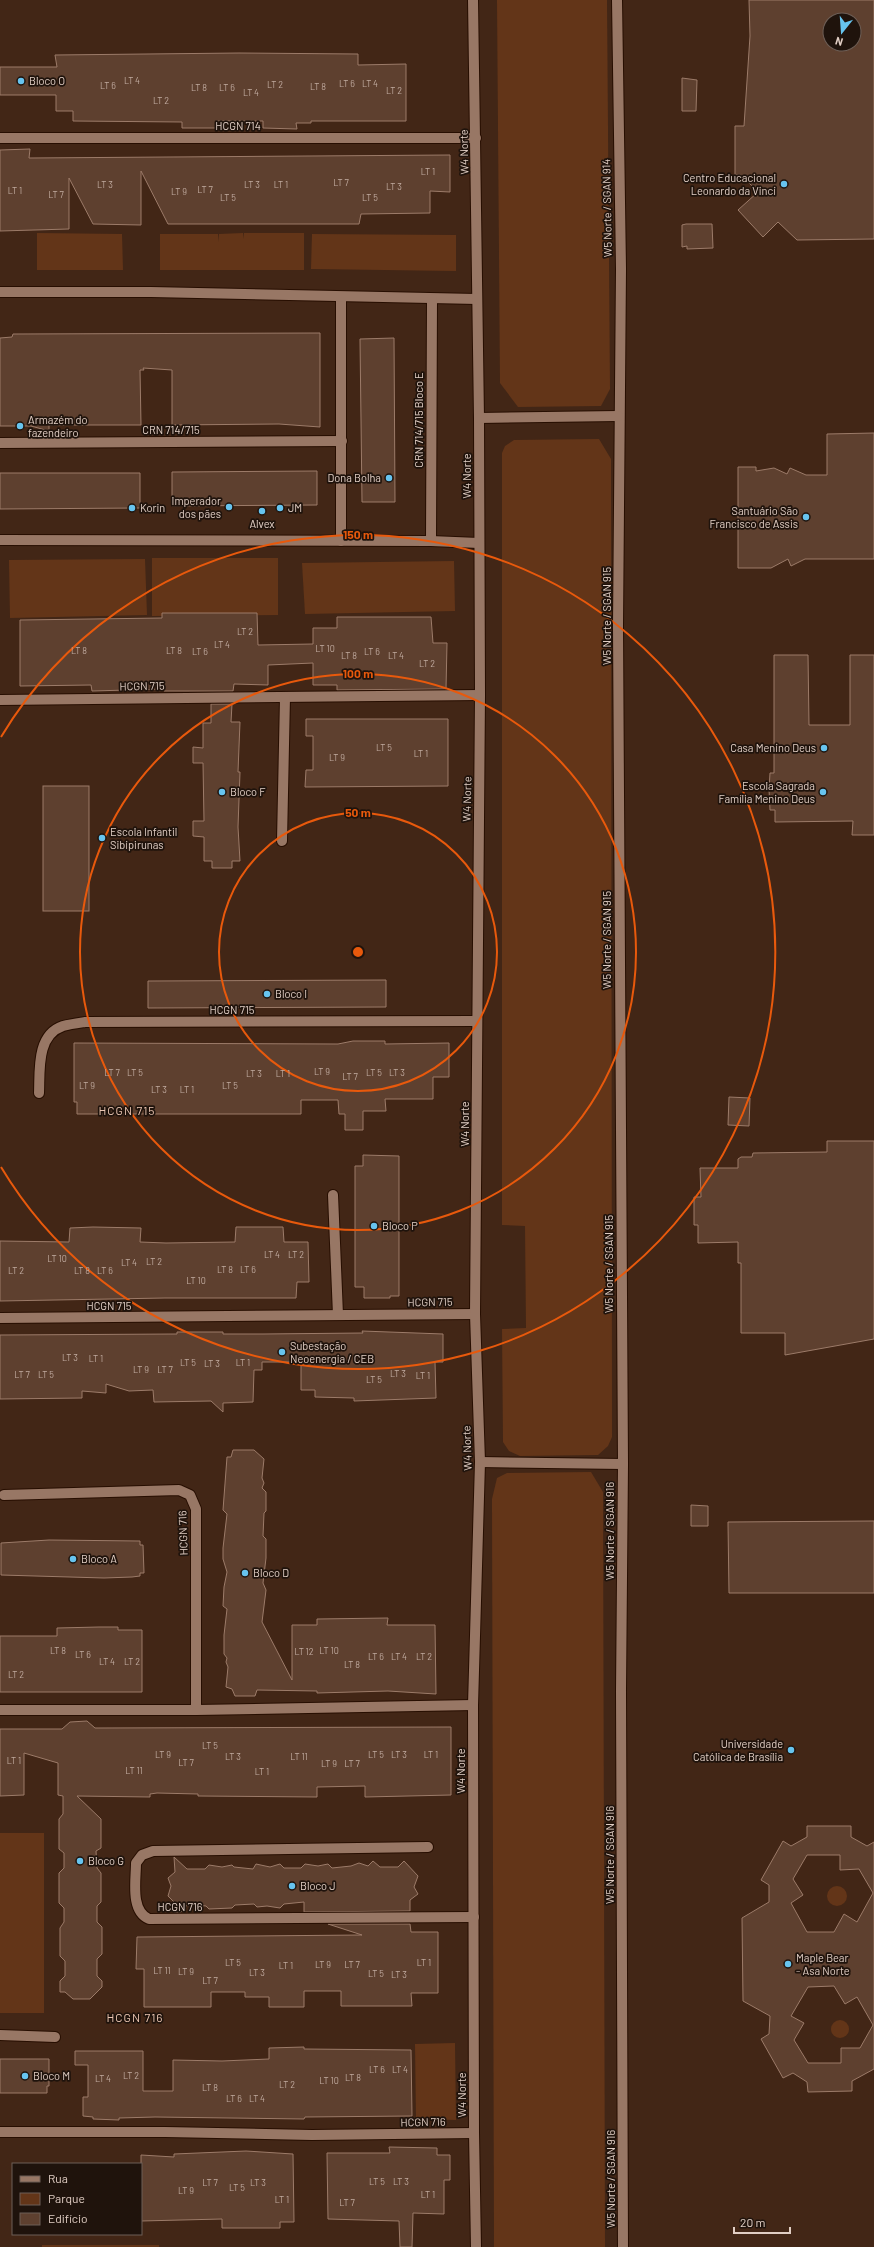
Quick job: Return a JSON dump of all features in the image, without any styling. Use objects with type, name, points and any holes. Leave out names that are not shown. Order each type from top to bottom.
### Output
[{"type":"street","name":"W4 Norte","points":[[472,0],[476,138],[480,694],[475,1314],[480,1462],[473,1705],[474,2133],[476,2247]]},
{"type":"street","name":"W5 Norte / SGAN 914","points":[[617,0],[621,269],[618,416]]},
{"type":"street","name":"HCGN 714","points":[[0,138],[476,138]]},
{"type":"street","points":[[0,292],[477,299]]},
{"type":"street","points":[[341,297],[341,541]]},
{"type":"street","name":"CRN 714/715 Bloco E","points":[[431,541],[432,299]]},
{"type":"street","points":[[479,418],[618,416]]},
{"type":"street","name":"W5 Norte / SGAN 915","points":[[618,416],[619,1017],[623,1464]]},
{"type":"street","name":"CRN 714/715","points":[[0,443],[342,441]]},
{"type":"street","points":[[0,540],[431,541],[479,543]]},
{"type":"street","name":"HCGN 715","points":[[0,700],[480,694]]},
{"type":"street","points":[[282,841],[285,697]]},
{"type":"street","name":"HCGN 715","points":[[39,1093],[41,1055],[47,1038],[62,1026],[85,1022],[477,1021]]},
{"type":"street","points":[[333,1195],[338,1315]]},
{"type":"street","name":"HCGN 715","points":[[0,1318],[475,1314]]},
{"type":"street","points":[[480,1462],[623,1464]]},
{"type":"street","name":"W5 Norte / SGAN 916","points":[[623,1464],[621,1723],[623,2247]]},
{"type":"street","name":"HCGN 716","points":[[4,1495],[179,1490],[190,1495],[196,1509],[196,1710]]},
{"type":"street","points":[[0,1710],[196,1710],[473,1705]]},
{"type":"street","name":"HCGN 716","points":[[428,1847],[153,1851],[142,1854],[136,1862],[137,1908],[142,1916],[149,1919],[474,1917]]},
{"type":"street","points":[[0,2035],[55,2037]]},
{"type":"street","name":"HCGN 716","points":[[0,2132],[165,2132],[312,2135],[474,2133]]},
{"type":"green space","points":[[497,0],[607,0],[610,389],[601,406],[518,407],[500,383]]},
{"type":"green space","points":[[37,233],[122,234],[123,270],[37,270]]},
{"type":"green space","points":[[243,233],[243,239],[244,233],[304,233],[304,270],[160,270],[160,234],[218,234],[219,242],[219,234]]},
{"type":"green space","points":[[312,234],[456,235],[456,271],[311,269]]},
{"type":"green space","points":[[599,439],[611,459],[612,1437],[608,1446],[598,1455],[520,1456],[509,1451],[503,1442],[502,1329],[526,1328],[525,1226],[502,1225],[502,453],[505,446],[514,440]]},
{"type":"green space","points":[[152,558],[278,558],[278,615],[152,616]]},
{"type":"green space","points":[[145,559],[147,615],[10,618],[9,560]]},
{"type":"green space","points":[[454,561],[455,611],[305,614],[302,563]]},
{"type":"green space","points":[[591,1472],[603,1492],[605,2247],[494,2247],[492,1499],[497,1478],[507,1473]]},
{"type":"green space","points":[[0,1833],[44,1833],[44,2013],[0,2013]]},
{"type":"green space","points":[[837,1886],[844,1889],[847,1896],[844,1903],[837,1906],[830,1903],[827,1896],[830,1889]]},
{"type":"green space","points":[[836,2020],[844,2020],[849,2025],[847,2036],[844,2038],[836,2038],[831,2033],[831,2025]]},
{"type":"green space","points":[[455,2043],[456,2120],[416,2119],[415,2044]]},
{"type":"green space","points":[[42,2245],[159,2245],[159,2247],[42,2247]]},
{"type":"building","points":[[749,0],[874,0],[874,239],[797,240],[778,222],[763,237],[738,210],[758,192],[741,175],[735,175],[735,126],[744,126],[750,36]]},
{"type":"building","points":[[239,53],[358,54],[358,65],[406,64],[406,121],[311,121],[311,123],[296,123],[297,129],[263,128],[263,121],[216,121],[216,128],[182,128],[182,122],[73,121],[73,111],[56,111],[56,95],[0,95],[0,67],[57,67],[55,55]]},
{"type":"building","points":[[682,78],[697,80],[696,111],[682,111]]},
{"type":"building","points":[[30,149],[29,158],[450,155],[450,192],[430,191],[430,213],[361,214],[359,224],[168,224],[141,171],[141,225],[93,224],[69,178],[69,229],[0,231],[0,150]]},
{"type":"building","points":[[712,224],[713,248],[687,249],[687,246],[682,247],[682,225]]},
{"type":"building","points":[[320,333],[320,427],[279,424],[172,425],[172,370],[143,368],[144,370],[140,370],[141,425],[49,425],[49,431],[31,426],[0,426],[0,338],[12,337],[13,334]]},
{"type":"building","points":[[394,338],[395,502],[362,502],[360,339]]},
{"type":"building","name":"Santuário São Francisco de Assis","points":[[874,433],[874,559],[805,559],[791,566],[788,559],[771,568],[738,568],[738,467],[756,467],[756,471],[774,468],[787,474],[790,468],[806,475],[827,475],[827,434]]},
{"type":"building","points":[[317,471],[317,505],[172,506],[172,472]]},
{"type":"building","points":[[0,473],[140,473],[140,508],[0,509]]},
{"type":"building","points":[[162,613],[257,613],[258,645],[313,644],[313,628],[337,628],[337,617],[431,617],[433,643],[447,643],[446,689],[337,690],[337,685],[313,685],[313,663],[268,665],[268,685],[234,684],[233,691],[164,691],[164,689],[92,691],[91,685],[20,686],[20,620],[162,618]]},
{"type":"building","name":"Casa Menino Deus","points":[[774,655],[808,655],[809,725],[850,725],[850,655],[874,655],[874,835],[852,835],[853,821],[775,822],[775,810],[770,810],[769,789],[770,773],[774,773]]},
{"type":"building","name":"Bloco F","points":[[211,704],[232,704],[231,722],[240,722],[238,827],[240,861],[232,861],[232,868],[212,868],[212,861],[204,861],[204,837],[193,836],[193,821],[204,821],[203,763],[193,763],[193,747],[203,748],[203,723],[211,723]]},
{"type":"building","points":[[306,719],[448,719],[448,786],[305,787],[306,770],[313,770],[313,736],[306,736]]},
{"type":"building","points":[[43,786],[89,786],[89,911],[43,911]]},
{"type":"building","name":"Bloco I","points":[[386,980],[386,1007],[148,1008],[148,981]]},
{"type":"building","points":[[353,1041],[385,1041],[385,1044],[449,1043],[449,1077],[433,1077],[433,1099],[385,1099],[386,1111],[363,1111],[363,1130],[345,1130],[345,1114],[339,1114],[338,1100],[301,1100],[301,1114],[77,1114],[77,1102],[74,1102],[74,1043],[338,1044]]},
{"type":"building","points":[[729,1097],[750,1098],[749,1126],[728,1125]]},
{"type":"building","points":[[827,1141],[874,1141],[874,1339],[785,1355],[785,1333],[741,1333],[741,1263],[738,1263],[738,1242],[698,1243],[698,1225],[694,1225],[694,1197],[701,1197],[700,1168],[738,1168],[738,1159],[741,1157],[752,1157],[753,1153],[827,1152]]},
{"type":"building","name":"Bloco P","points":[[363,1155],[399,1156],[399,1296],[390,1296],[390,1298],[364,1298],[364,1287],[355,1287],[355,1166],[363,1166]]},
{"type":"building","points":[[236,1227],[283,1227],[284,1242],[308,1242],[309,1282],[297,1282],[296,1298],[165,1298],[0,1301],[0,1241],[69,1242],[70,1228],[141,1228],[140,1242],[166,1243],[235,1242]]},
{"type":"building","points":[[362,1331],[443,1334],[443,1362],[435,1362],[436,1398],[354,1401],[354,1398],[315,1397],[315,1390],[301,1390],[301,1362],[262,1362],[262,1370],[254,1370],[253,1402],[223,1403],[223,1412],[211,1401],[154,1402],[153,1390],[129,1391],[106,1384],[106,1393],[82,1391],[82,1398],[0,1399],[0,1335],[177,1334],[177,1332],[223,1332],[223,1334],[363,1333]]},
{"type":"building","points":[[233,1450],[254,1450],[264,1459],[262,1478],[264,1483],[262,1488],[266,1492],[266,1511],[264,1513],[263,1536],[266,1539],[266,1558],[263,1583],[266,1590],[262,1622],[292,1680],[292,1625],[317,1625],[317,1619],[388,1618],[387,1625],[435,1625],[436,1694],[388,1691],[317,1693],[317,1691],[257,1690],[255,1696],[235,1696],[232,1689],[226,1687],[228,1667],[226,1662],[227,1658],[224,1654],[224,1635],[227,1609],[223,1606],[224,1587],[227,1572],[223,1559],[223,1548],[227,1514],[223,1510],[227,1457],[231,1457]]},
{"type":"building","points":[[691,1505],[708,1506],[708,1526],[691,1526]]},
{"type":"building","points":[[874,1521],[874,1593],[729,1593],[728,1522]]},
{"type":"building","name":"Bloco A","points":[[49,1540],[140,1541],[140,1545],[143,1545],[144,1573],[140,1573],[140,1576],[132,1577],[104,1578],[1,1575],[1,1543]]},
{"type":"building","points":[[118,1627],[118,1630],[142,1630],[142,1692],[0,1692],[0,1636],[57,1636],[57,1628]]},
{"type":"building","points":[[87,1721],[95,1728],[451,1727],[451,1795],[365,1797],[365,1786],[317,1787],[317,1797],[198,1796],[198,1794],[157,1793],[150,1794],[150,1797],[77,1796],[101,1819],[101,1848],[96,1851],[97,1868],[101,1873],[101,1902],[97,1906],[97,1922],[102,1927],[102,1954],[97,1959],[97,1976],[102,1981],[102,1987],[90,1999],[73,1999],[65,1992],[60,1992],[60,1981],[65,1976],[65,1961],[60,1956],[60,1928],[64,1922],[64,1908],[59,1903],[59,1873],[64,1868],[64,1853],[59,1849],[59,1819],[63,1814],[63,1796],[58,1795],[58,1763],[24,1753],[24,1795],[0,1796],[0,1729],[62,1729],[70,1722]]},
{"type":"building","points":[[807,1826],[851,1826],[851,1837],[867,1846],[874,1842],[874,2069],[852,2081],[852,2091],[808,2092],[807,2082],[793,2073],[783,2078],[761,2039],[769,2034],[770,2016],[743,2001],[742,1918],[769,1902],[769,1885],[761,1880],[783,1841],[791,1846],[807,1837]],"holes":[[[807,1855],[840,1855],[840,1870],[859,1869],[873,1893],[857,1922],[844,1914],[834,1932],[807,1932],[791,1903],[803,1895],[793,1879]],[[834,1986],[845,2004],[857,1997],[873,2025],[860,2048],[841,2048],[841,2063],[808,2063],[794,2040],[804,2023],[791,2016],[808,1987]]]},
{"type":"building","name":"Bloco J","points":[[174,1857],[187,1869],[205,1869],[209,1865],[222,1867],[232,1865],[234,1867],[253,1869],[256,1864],[270,1867],[280,1864],[284,1868],[301,1868],[305,1864],[318,1866],[328,1864],[332,1868],[351,1866],[359,1863],[368,1866],[373,1861],[380,1867],[398,1867],[404,1861],[418,1876],[414,1887],[418,1894],[410,1900],[410,1911],[304,1912],[304,1902],[284,1904],[280,1908],[267,1906],[257,1907],[254,1904],[235,1905],[232,1908],[209,1909],[206,1906],[188,1904],[181,1912],[174,1912],[175,1903],[168,1896],[171,1886],[168,1878],[175,1872]]},
{"type":"building","points":[[328,1924],[410,1924],[411,1932],[438,1932],[438,1993],[411,1993],[412,2006],[341,2006],[341,1991],[304,1991],[304,2007],[269,2007],[269,1997],[245,1997],[245,1992],[211,1992],[211,2007],[144,2007],[144,1969],[136,1969],[137,1937],[362,1935]]},
{"type":"building","points":[[304,2047],[304,2049],[411,2050],[412,2116],[305,2117],[304,2119],[155,2117],[119,2118],[119,2120],[93,2119],[93,2117],[83,2116],[83,2097],[88,2097],[88,2065],[75,2065],[75,2051],[143,2051],[143,2091],[173,2091],[173,2060],[222,2061],[269,2059],[269,2048]]},
{"type":"building","name":"Bloco M","points":[[0,2059],[49,2059],[49,2086],[47,2086],[47,2093],[0,2093]]},
{"type":"building","points":[[389,2147],[437,2148],[437,2155],[450,2155],[450,2180],[444,2180],[444,2214],[413,2213],[412,2247],[400,2247],[399,2221],[328,2219],[327,2153],[390,2153]]},
{"type":"building","points":[[246,2151],[293,2154],[294,2222],[280,2222],[280,2228],[222,2228],[222,2219],[142,2221],[141,2155],[174,2157],[174,2154]]},
{"type":"place","name":"Bloco O","points":[[21,81]]},
{"type":"place","name":"Centro Educacional Leonardo da Vinci","points":[[784,184]]},
{"type":"place","name":"Armazém do fazendeiro","points":[[20,426]]},
{"type":"place","name":"Dona Bolha","points":[[389,478]]},
{"type":"place","name":"Imperador dos pães","points":[[229,507]]},
{"type":"place","name":"Korin","points":[[132,508]]},
{"type":"place","name":"JM","points":[[280,508]]},
{"type":"place","name":"Alvex","points":[[262,511]]},
{"type":"place","name":"Santuário São Francisco de Assis","points":[[806,517]]},
{"type":"place","name":"Casa Menino Deus","points":[[824,748]]},
{"type":"place","name":"Bloco F","points":[[222,792]]},
{"type":"place","name":"Escola Sagrada Família Menino Deus","points":[[823,792]]},
{"type":"place","name":"Escola Infantil Sibipirunas","points":[[102,838]]},
{"type":"place","name":"Bloco I","points":[[267,994]]},
{"type":"place","name":"Bloco P","points":[[374,1226]]},
{"type":"place","name":"Subestação Neoenergia / CEB","points":[[282,1352]]},
{"type":"place","name":"Bloco A","points":[[73,1559]]},
{"type":"place","name":"Bloco D","points":[[245,1573]]},
{"type":"place","name":"Universidade Católica de Brasília","points":[[791,1750]]},
{"type":"place","name":"Bloco G","points":[[80,1861]]},
{"type":"place","name":"Bloco J","points":[[292,1886]]},
{"type":"place","name":"Maple Bear - Asa Norte","points":[[788,1964]]},
{"type":"place","name":"Bloco M","points":[[25,2076]]},
{"type":"district","name":"HCGN 715","points":[[127,1111]]},
{"type":"district","name":"HCGN 716","points":[[135,2018]]}]
